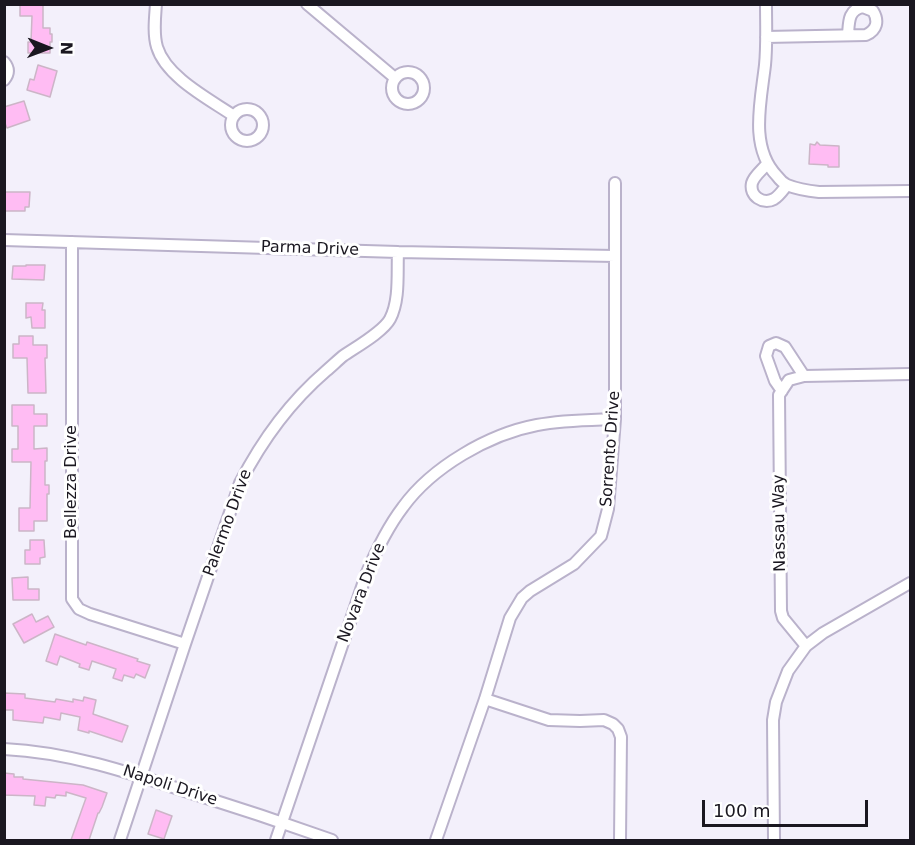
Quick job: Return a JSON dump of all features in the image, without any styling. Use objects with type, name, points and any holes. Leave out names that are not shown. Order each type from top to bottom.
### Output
[{"type":"street","points":[[156,4],[157,48],[170,70],[178,78],[234,116]]},
{"type":"street","points":[[308,4],[395,78]]},
{"type":"street","points":[[766,4],[766,58],[759,130],[767,164],[787,185],[819,192],[910,191]]},
{"type":"street","points":[[766,37],[848,35]]},
{"type":"street","points":[[4,62],[8,72],[4,80]]},
{"type":"street","points":[[767,164],[753,180],[752,189],[757,198],[762,201],[772,201],[787,185]]},
{"type":"street","name":"Sorrento Drive","points":[[436,840],[515,608],[530,591],[574,564],[601,536],[608,509],[615,419],[615,183]]},
{"type":"street","name":"Parma Drive","points":[[4,240],[615,256]]},
{"type":"street","name":"Bellezza Drive","points":[[72,242],[72,599],[79,609],[90,614],[184,644]]},
{"type":"street","name":"Palermo Drive","points":[[120,840],[240,483],[252,460],[281,420],[323,373],[388,323],[396,300],[398,252]]},
{"type":"street","points":[[782,391],[775,381],[766,356],[769,346],[776,343],[785,347],[804,376],[910,374]]},
{"type":"street","name":"Nassau Way","points":[[804,376],[789,380],[779,395],[781,611],[789,627],[806,646]]},
{"type":"street","name":"Novara Drive","points":[[276,840],[366,575],[381,541],[402,507],[429,479],[463,455],[482,445],[538,425],[615,419]]},
{"type":"street","points":[[774,840],[773,720],[776,702],[788,671],[806,646],[823,633],[910,583]]},
{"type":"street","points":[[485,699],[549,720],[604,720],[613,723],[621,737],[620,840]]},
{"type":"street","name":"Napoli Drive","points":[[4,749],[69,757],[142,776],[332,840]]},
{"type":"building","points":[[20,4],[43,4],[43,28],[50,28],[50,34],[52,34],[50,53],[28,53],[28,42],[31,42],[32,16],[20,16]]},
{"type":"building","points":[[38,65],[57,71],[50,97],[27,90],[30,79],[34,80]]},
{"type":"building","points":[[24,101],[30,120],[7,128],[4,121],[4,107]]},
{"type":"building","points":[[817,142],[820,145],[839,146],[839,167],[809,164],[810,144],[815,145]]},
{"type":"building","points":[[5,192],[30,192],[29,207],[25,207],[25,211],[5,211]]},
{"type":"building","points":[[45,265],[44,280],[12,279],[13,266]]},
{"type":"building","points":[[26,303],[43,303],[45,328],[32,328],[31,317],[26,318]]},
{"type":"building","points":[[19,336],[33,336],[33,345],[47,345],[46,393],[28,393],[27,358],[13,358],[13,344],[19,344]]},
{"type":"building","points":[[12,405],[34,405],[34,414],[47,414],[47,426],[34,426],[34,449],[47,448],[45,485],[49,485],[49,494],[47,494],[47,521],[34,521],[34,531],[19,531],[19,508],[30,508],[31,462],[12,462],[12,449],[18,449],[18,426],[12,426]]},
{"type":"building","points":[[30,540],[44,540],[45,557],[40,558],[40,564],[25,564],[25,550],[30,550]]},
{"type":"building","points":[[28,577],[28,589],[39,589],[39,600],[13,600],[12,578]]},
{"type":"building","points":[[32,614],[36,622],[48,616],[54,627],[24,643],[13,624]]},
{"type":"building","points":[[55,634],[138,659],[137,661],[150,665],[145,678],[136,674],[134,678],[124,675],[122,681],[113,678],[116,669],[92,661],[89,670],[60,656],[57,665],[46,661]]},
{"type":"building","points":[[4,693],[25,694],[25,698],[55,702],[56,699],[83,701],[84,697],[96,700],[93,714],[128,726],[122,742],[89,731],[89,733],[78,730],[80,717],[61,713],[60,720],[44,717],[43,723],[13,720],[13,710],[4,710]]},
{"type":"building","points":[[4,773],[14,774],[14,777],[23,777],[23,779],[83,785],[107,793],[89,840],[71,840],[86,798],[66,792],[66,796],[46,797],[45,806],[34,805],[35,796],[4,795]]},
{"type":"building","points":[[156,810],[172,816],[164,839],[148,834]]}]
